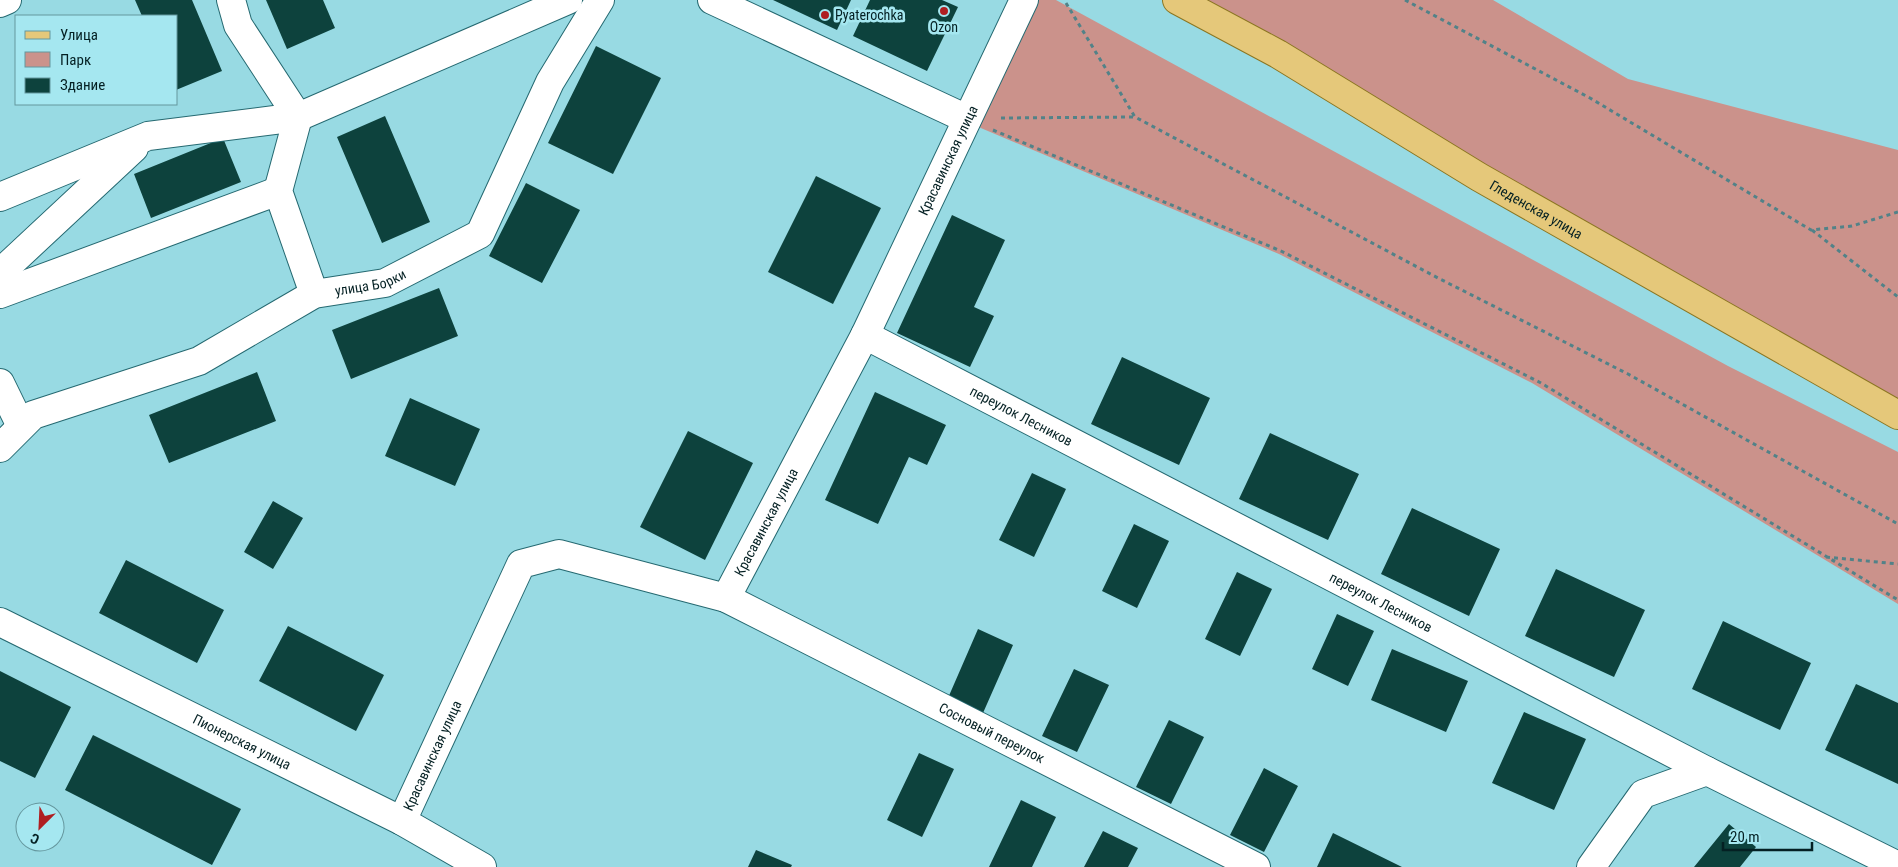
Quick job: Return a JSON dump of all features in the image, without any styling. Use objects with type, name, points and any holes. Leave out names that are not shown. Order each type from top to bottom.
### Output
[{"type":"main road","name":"Гледенская улица","points":[[1177,0],[1278,54],[1479,177],[1898,415]]},
{"type":"street","points":[[0,3],[8,0]]},
{"type":"street","points":[[231,0],[238,24],[298,117],[278,191],[314,294]]},
{"type":"street","points":[[0,197],[148,136],[298,117],[568,0]]},
{"type":"street","name":"улица Борки","points":[[0,448],[33,415],[199,361],[314,294],[385,283],[480,234],[550,82],[600,0]]},
{"type":"street","points":[[712,0],[968,119]]},
{"type":"street","name":"Красавинская улица","points":[[402,821],[521,564],[559,554],[726,598],[865,335],[1024,0]]},
{"type":"street","points":[[0,273],[148,136]]},
{"type":"street","points":[[0,294],[278,191]]},
{"type":"street","name":"переулок Лесников","points":[[865,335],[1708,771],[1898,866]]},
{"type":"street","points":[[0,383],[21,426]]},
{"type":"street","name":"Сосновый переулок","points":[[726,598],[1256,867]]},
{"type":"street","name":"Пионерская улица","points":[[0,622],[402,821],[482,867]]},
{"type":"street","points":[[1591,867],[1643,794],[1708,771]]},
{"type":"path","points":[[1405,0],[1590,98],[1812,230],[1898,297]]},
{"type":"path","points":[[1066,3],[1135,117]]},
{"type":"path","points":[[968,119],[1135,117],[1438,278],[1628,374],[1898,524]]},
{"type":"path","points":[[968,119],[1281,251],[1541,383],[1898,600]]},
{"type":"path","points":[[1812,230],[1852,226],[1898,212]]},
{"type":"path","points":[[1824,556],[1898,564]]},
{"type":"green space","points":[[1027,0],[1056,0],[1728,366],[1898,452],[1898,604],[1532,383],[1279,254],[969,123]]},
{"type":"green space","points":[[1177,0],[1493,0],[1628,79],[1898,150],[1898,415]]},
{"type":"building","points":[[135,0],[192,0],[222,71],[178,89],[178,15],[142,15]]},
{"type":"building","points":[[266,0],[323,0],[335,28],[287,49]]},
{"type":"building","name":"Pyaterochka","points":[[773,0],[851,0],[837,30]]},
{"type":"building","points":[[870,0],[942,0],[958,7],[927,71],[853,36]]},
{"type":"building","points":[[596,46],[661,78],[613,174],[548,143]]},
{"type":"building","points":[[385,116],[430,222],[382,243],[337,137]]},
{"type":"building","points":[[223,138],[241,182],[151,218],[134,174]]},
{"type":"building","points":[[816,176],[881,208],[833,304],[768,272]]},
{"type":"building","points":[[526,183],[580,210],[542,283],[489,256]]},
{"type":"building","points":[[952,215],[1005,240],[974,307],[994,316],[970,367],[897,333]]},
{"type":"building","points":[[439,288],[458,336],[351,379],[332,330]]},
{"type":"building","points":[[1122,357],[1210,398],[1179,465],[1091,424]]},
{"type":"building","points":[[257,372],[276,421],[169,463],[149,415]]},
{"type":"building","points":[[875,392],[946,425],[927,465],[909,457],[878,524],[825,500]]},
{"type":"building","points":[[410,398],[480,429],[455,486],[385,456]]},
{"type":"building","points":[[688,431],[753,463],[705,560],[640,527]]},
{"type":"building","points":[[1270,433],[1359,474],[1328,540],[1239,499]]},
{"type":"building","points":[[1032,473],[1066,489],[1034,557],[999,540]]},
{"type":"building","points":[[273,501],[303,518],[273,569],[244,552]]},
{"type":"building","points":[[1412,508],[1500,549],[1469,616],[1381,574]]},
{"type":"building","points":[[1134,524],[1169,541],[1137,608],[1102,591]]},
{"type":"building","points":[[126,560],[224,610],[197,663],[99,613]]},
{"type":"building","points":[[1556,569],[1645,610],[1614,677],[1525,636]]},
{"type":"building","points":[[1237,572],[1272,589],[1240,656],[1205,639]]},
{"type":"building","points":[[1337,614],[1374,631],[1348,686],[1312,669]]},
{"type":"building","points":[[1723,621],[1811,663],[1780,730],[1692,689]]},
{"type":"building","points":[[288,626],[384,675],[356,731],[259,681]]},
{"type":"building","points":[[978,629],[1013,645],[983,713],[948,698]]},
{"type":"building","points":[[1392,649],[1468,681],[1446,732],[1371,700]]},
{"type":"building","points":[[1074,669],[1109,685],[1077,752],[1042,736]]},
{"type":"building","points":[[0,671],[71,707],[35,778],[0,761]]},
{"type":"building","points":[[1856,684],[1898,703],[1898,784],[1825,750]]},
{"type":"building","points":[[1524,712],[1586,739],[1554,810],[1492,783]]},
{"type":"building","points":[[1169,720],[1204,737],[1171,804],[1136,787]]},
{"type":"building","points":[[93,735],[241,809],[212,865],[65,790]]},
{"type":"building","points":[[919,753],[954,769],[922,837],[887,820]]},
{"type":"building","points":[[1264,768],[1298,786],[1264,852],[1230,835]]},
{"type":"building","points":[[1021,800],[1056,817],[1032,867],[989,867]]},
{"type":"building","points":[[1729,824],[1756,847],[1740,867],[1694,867]]},
{"type":"building","points":[[1103,831],[1138,848],[1128,867],[1084,867]]},
{"type":"building","points":[[1333,833],[1402,867],[1317,867]]},
{"type":"building","points":[[756,850],[792,865],[791,867],[748,867]]},
{"type":"place","name":"Ozon","points":[[944,11]]},
{"type":"place","name":"Pyaterochka","points":[[825,15]]}]
